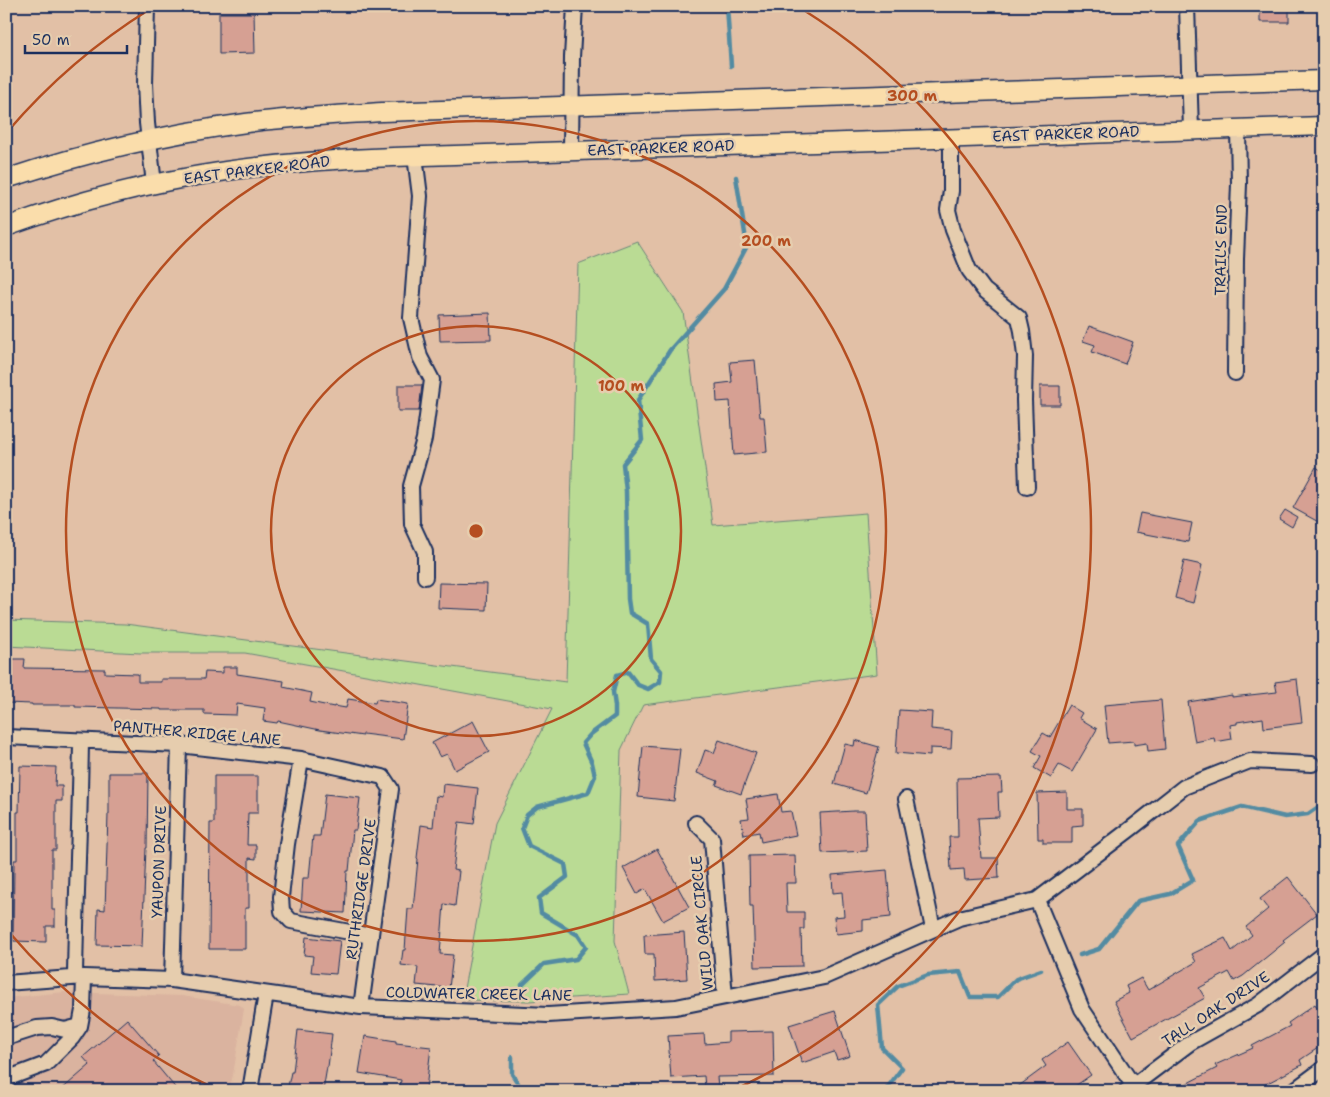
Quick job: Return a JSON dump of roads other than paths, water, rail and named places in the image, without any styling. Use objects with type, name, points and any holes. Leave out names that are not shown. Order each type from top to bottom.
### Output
[{"type":"main road","points":[[6,179],[52,164],[149,140],[209,129],[280,120],[382,112],[1324,80]]},
{"type":"main road","name":"EAST PARKER ROAD","points":[[6,227],[88,201],[154,184],[263,166],[345,159],[1324,126]]},
{"type":"street","points":[[147,6],[145,84],[154,184]]},
{"type":"street","points":[[571,151],[575,6]]},
{"type":"street","points":[[1187,6],[1192,130]]},
{"type":"street","name":"TRAIL'S END","points":[[1235,373],[1239,184],[1238,128]]},
{"type":"street","points":[[951,138],[951,191],[948,210],[953,230],[969,270],[984,290],[1019,318],[1022,331],[1025,356],[1024,400],[1027,487]]},
{"type":"street","points":[[415,156],[420,196],[411,318],[420,357],[432,380],[424,439],[411,486],[412,524],[426,552],[426,577]]},
{"type":"street","name":"PANTHER RIDGE LANE","points":[[6,737],[178,745],[301,759],[383,777]]},
{"type":"street","points":[[6,1079],[46,1064],[72,1038],[80,1026],[83,1010],[75,914],[81,740]]},
{"type":"street","name":"YAUPON DRIVE","points":[[172,980],[178,745]]},
{"type":"street","points":[[301,759],[287,844],[281,897],[282,912],[290,921],[371,936]]},
{"type":"street","name":"COLDWATER CREEK LANE","points":[[6,983],[79,977],[172,980],[361,1007],[548,1015],[676,1007],[824,977],[959,918],[1037,900],[1184,787],[1250,760],[1312,764]]},
{"type":"street","name":"RUTHRIDGE DRIVE","points":[[361,1007],[391,788],[383,777]]},
{"type":"street","points":[[906,799],[933,930]]},
{"type":"street","name":"WILD OAK CIRCLE","points":[[696,823],[712,839],[725,997]]},
{"type":"street","points":[[1037,900],[1082,1009],[1132,1089]]},
{"type":"street","name":"TALL OAK DRIVE","points":[[1132,1089],[1190,1043],[1258,1005],[1324,954]]},
{"type":"street","points":[[250,1091],[266,994]]},
{"type":"street","points":[[6,1038],[37,1028],[52,1027],[65,1030],[80,1026]]},
{"type":"street","points":[[1293,1091],[1324,1068]]},
{"type":"waterway","points":[[727,6],[731,66]]},
{"type":"waterway","points":[[522,985],[544,964],[576,959],[586,947],[578,935],[541,913],[539,898],[567,877],[565,864],[529,846],[522,828],[527,815],[537,807],[588,793],[595,776],[592,763],[583,743],[591,734],[615,716],[613,692],[617,675],[628,672],[638,685],[648,689],[660,682],[661,671],[651,659],[648,624],[630,613],[628,599],[626,491],[623,464],[642,440],[638,400],[670,350],[724,289],[747,246],[736,177]]},
{"type":"waterway","points":[[1080,955],[1099,949],[1138,901],[1170,894],[1193,880],[1178,846],[1200,821],[1242,807],[1285,817],[1308,814],[1324,803]]},
{"type":"waterway","points":[[885,1091],[902,1068],[882,1048],[878,1005],[898,986],[928,975],[960,972],[970,997],[998,997],[1016,979],[1041,970]]},
{"type":"waterway","points":[[512,1057],[512,1074],[523,1091]]},
{"type":"waterway","points":[[606,1091],[612,1086],[627,1086],[628,1091]]}]
